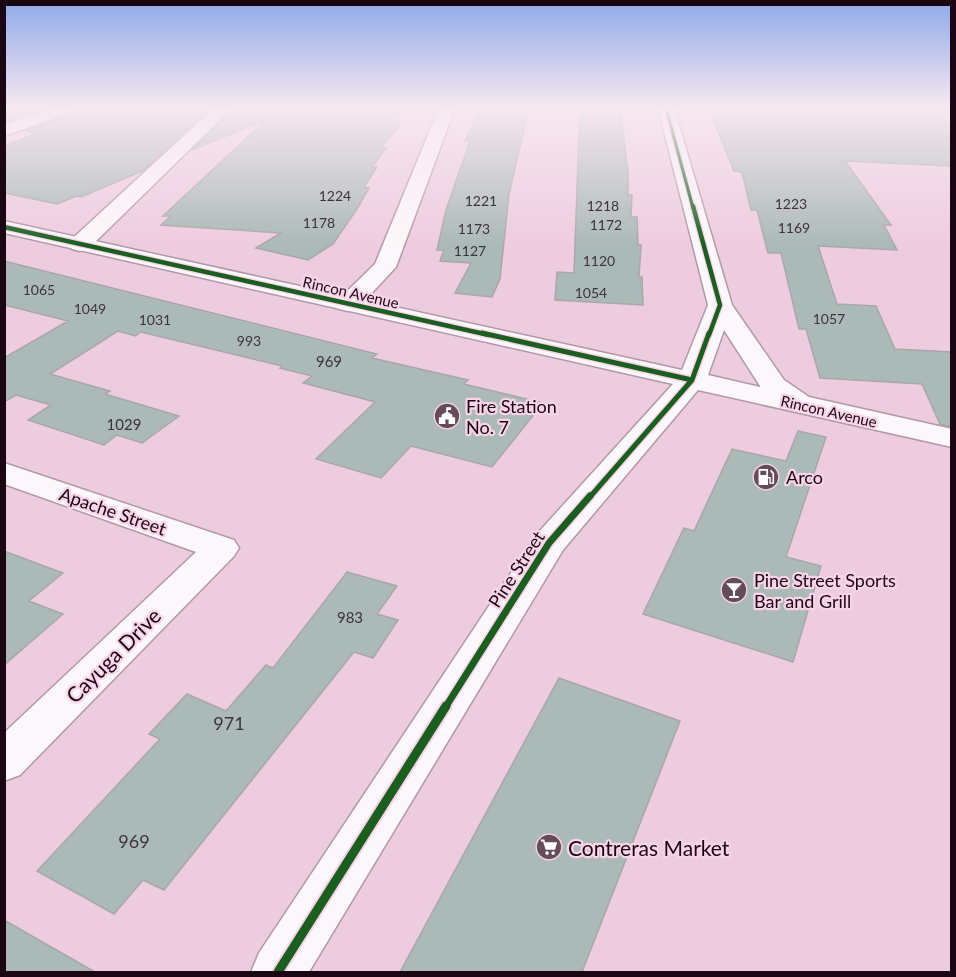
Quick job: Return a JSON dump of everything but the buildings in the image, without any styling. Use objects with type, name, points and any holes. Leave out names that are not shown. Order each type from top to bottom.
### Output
[{"type":"street","points":[[80,244],[176,154]]},
{"type":"street","points":[[348,304],[385,267],[429,154]]},
{"type":"street","points":[[678,154],[720,305],[774,386],[804,406]]},
{"type":"street","name":"Rincon Avenue","points":[[4,227],[951,438]]},
{"type":"street","name":"Pine Street","points":[[278,972],[549,543],[692,380],[720,305]]},
{"type":"street","name":"Apache Street","points":[[4,473],[221,548]]},
{"type":"street","name":"Cayuga Drive","points":[[4,762],[221,548]]},
{"type":"cycle path","points":[[278,972],[549,543],[692,380],[720,305],[678,154]]},
{"type":"cycle path","points":[[4,227],[692,380]]},
{"type":"place","name":"Fire Station No. 7","points":[[447,416]]},
{"type":"place","name":"Arco","points":[[766,477]]},
{"type":"place","name":"Pine Street Sports Bar and Grill","points":[[734,590]]},
{"type":"place","name":"Contreras Market","points":[[549,847]]}]
